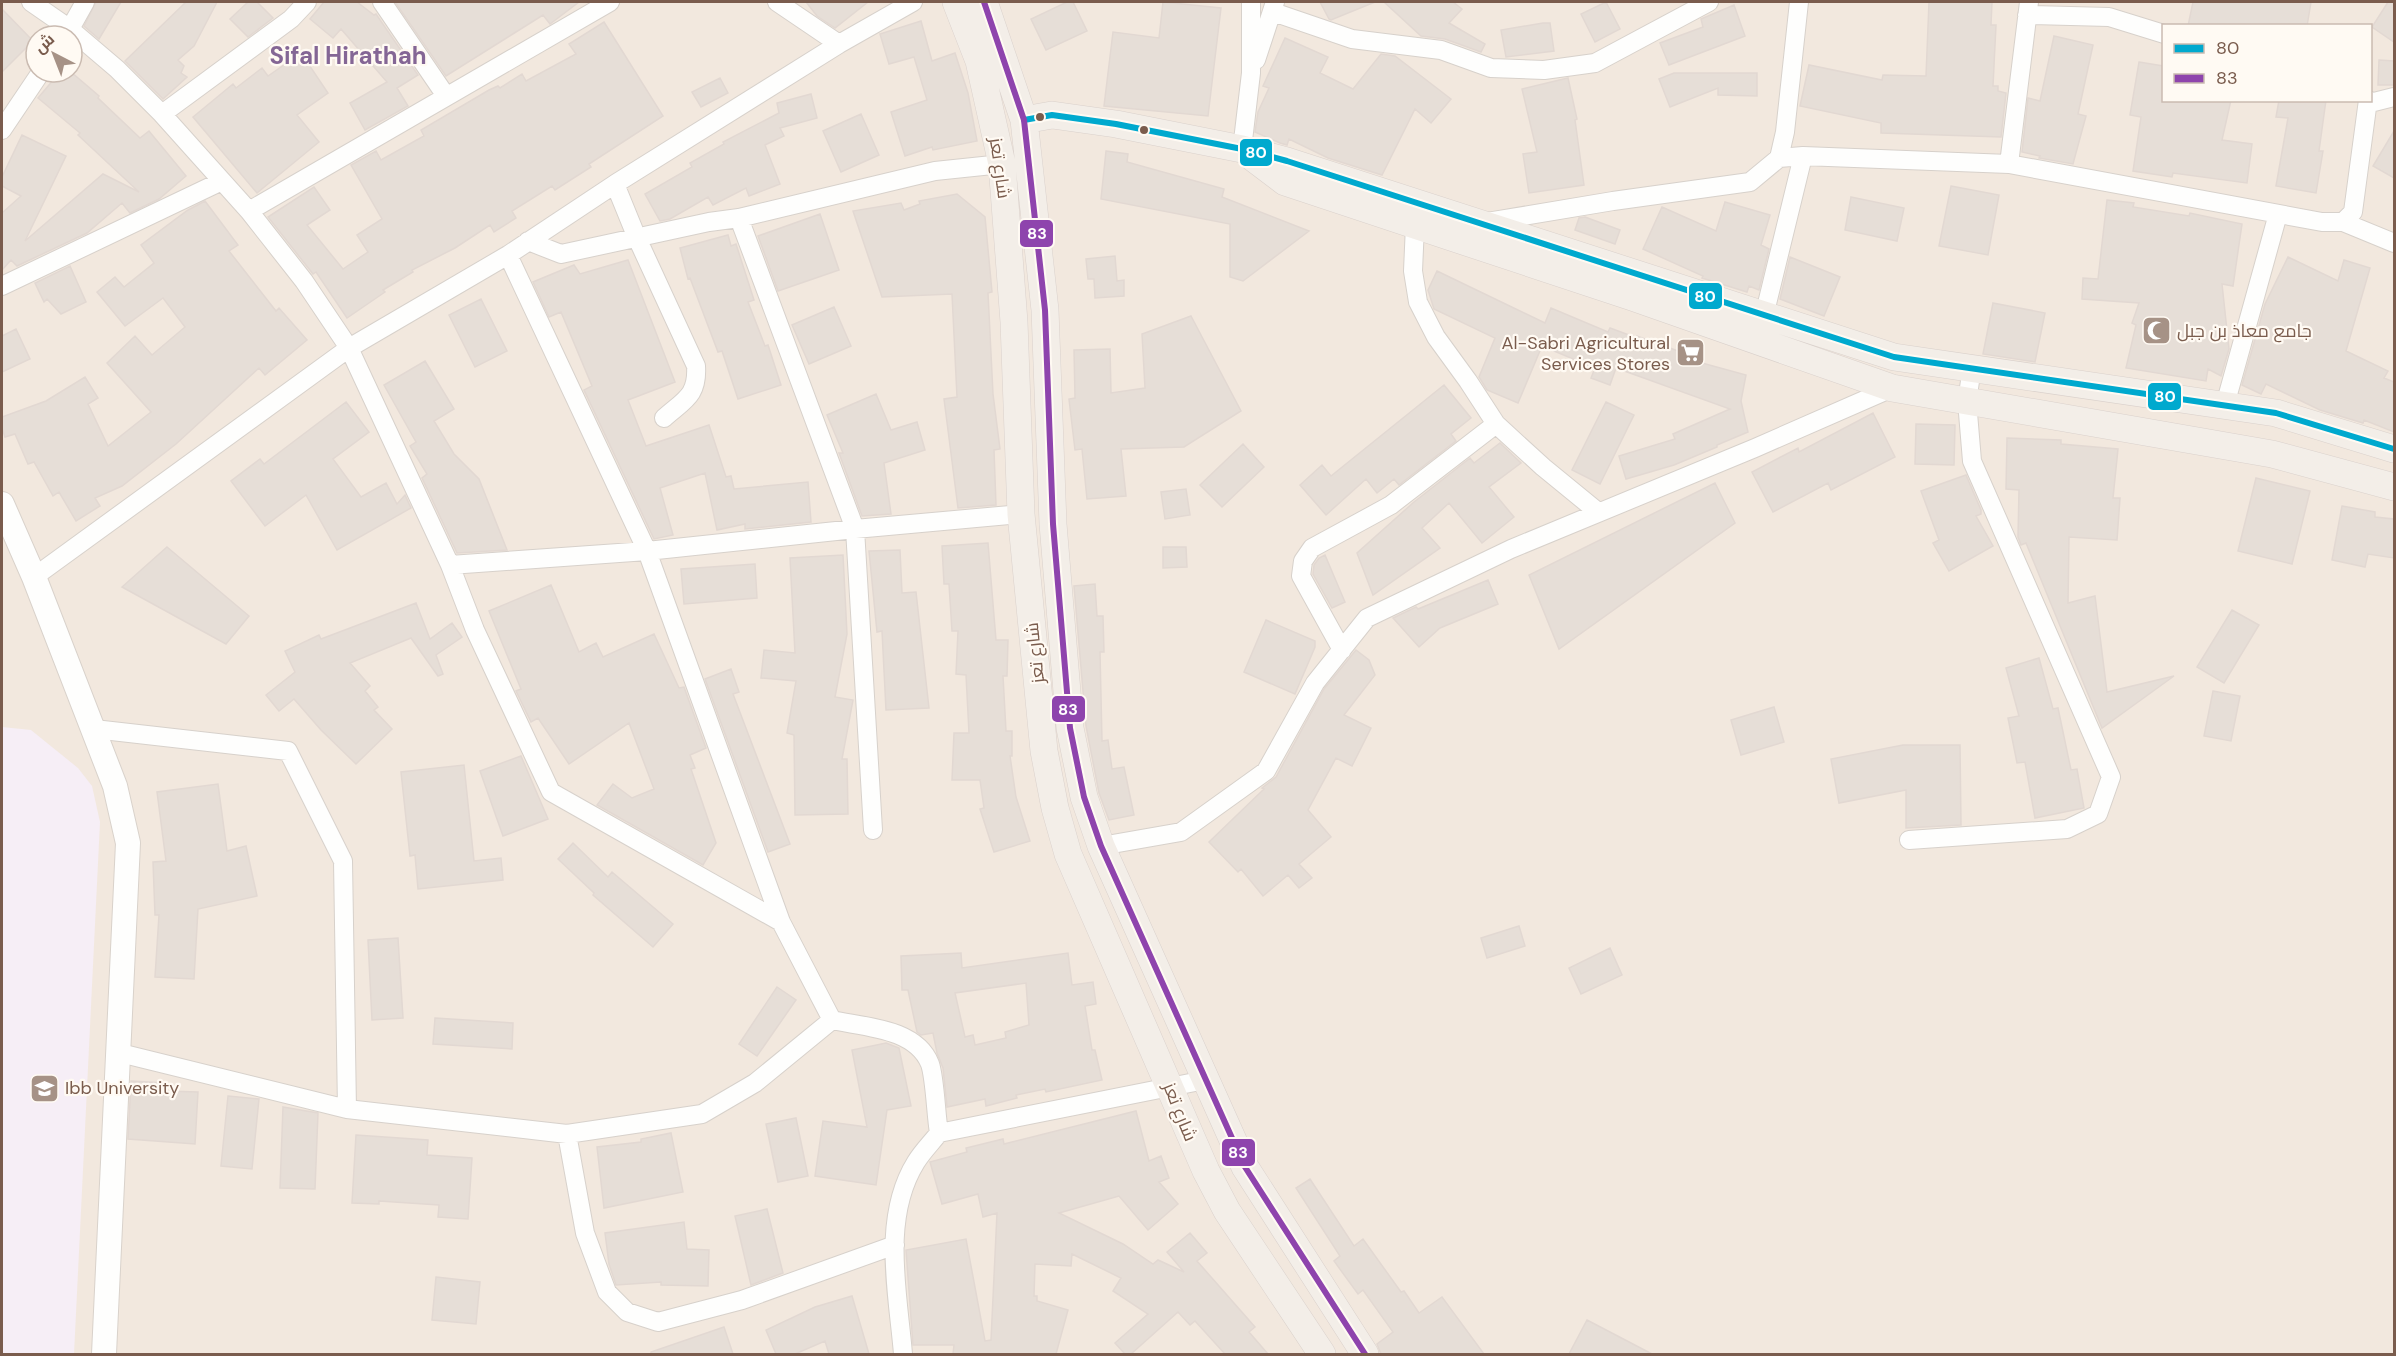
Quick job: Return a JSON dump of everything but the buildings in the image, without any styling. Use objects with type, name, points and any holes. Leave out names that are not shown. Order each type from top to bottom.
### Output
[{"type":"main road","name":"شارع تعز","points":[[956,2],[979,61],[1002,164],[1014,322],[1022,514],[1044,751],[1055,808],[1068,854],[1188,1132],[1227,1211],[1322,1354]]},
{"type":"main road","name":"شارع تعز","points":[[984,2],[1024,120],[1045,310],[1053,524],[1070,728],[1084,796],[1101,846],[1245,1167],[1365,1354]]},
{"type":"main road","points":[[1024,120],[1052,115],[1105,122],[1242,149],[1287,161],[1894,357],[2276,413],[2394,449]]},
{"type":"main road","points":[[1242,149],[1285,182],[1632,297],[1892,388],[2272,454],[2394,487]]},
{"type":"main road","points":[[2,504],[34,577],[116,786],[129,843],[104,1354]]},
{"type":"street","points":[[31,2],[57,24]]},
{"type":"street","points":[[73,24],[85,2]]},
{"type":"street","points":[[162,114],[291,19],[307,2]]},
{"type":"street","points":[[382,2],[446,96]]},
{"type":"street","points":[[249,211],[610,2]]},
{"type":"street","points":[[777,2],[839,44]]},
{"type":"street","points":[[34,577],[349,348],[508,255],[615,184],[839,44],[913,2]]},
{"type":"street","points":[[1242,149],[1251,74],[1251,2]]},
{"type":"street","points":[[1251,74],[1274,7],[1352,39],[1441,50],[1491,69],[1545,70],[1595,63],[1709,2]]},
{"type":"street","points":[[1779,158],[1785,132],[1799,2]]},
{"type":"street","points":[[2009,164],[2028,8],[2109,17],[2162,34]]},
{"type":"street","points":[[84,45],[117,69],[162,114],[249,211],[304,281],[349,348],[450,565],[475,630],[551,792],[781,922]]},
{"type":"street","points":[[2,130],[33,84]]},
{"type":"street","points":[[2372,101],[2394,97]]},
{"type":"street","points":[[2343,222],[2353,212],[2369,102]]},
{"type":"street","points":[[1764,316],[1803,156]]},
{"type":"street","points":[[1480,224],[1612,201],[1750,182],[1779,158],[1803,156],[2009,164],[2322,222],[2343,222],[2394,243]]},
{"type":"street","points":[[528,241],[561,254],[738,218],[935,171],[1002,164]]},
{"type":"street","points":[[2,286],[222,181]]},
{"type":"street","points":[[615,184],[637,238],[696,366],[697,381],[694,391],[664,418]]},
{"type":"street","points":[[2225,405],[2278,214]]},
{"type":"street","points":[[738,218],[855,529],[873,830]]},
{"type":"street","points":[[1415,225],[1413,271],[1418,302],[1436,338],[1496,424],[1543,467],[1598,512]]},
{"type":"street","points":[[508,255],[647,551],[781,922],[832,1020]]},
{"type":"street","points":[[1909,840],[2067,829],[2098,814],[2111,777],[1972,461],[1967,401],[1972,369]]},
{"type":"street","points":[[1101,846],[1181,832],[1266,771],[1315,684],[1367,618],[1511,549],[1892,388]]},
{"type":"street","points":[[1342,650],[1300,576],[1303,561],[1312,548],[1390,505],[1496,424]]},
{"type":"street","points":[[450,565],[647,551],[1022,514]]},
{"type":"street","points":[[94,729],[288,751],[344,861],[347,1109]]},
{"type":"street","points":[[832,1020],[898,1034],[918,1046],[930,1064],[939,1133]]},
{"type":"street","points":[[120,1053],[347,1109],[567,1134],[702,1114],[755,1083],[832,1020]]},
{"type":"street","points":[[903,1354],[895,1245],[900,1201],[915,1163],[939,1133],[1205,1080]]},
{"type":"street","points":[[567,1134],[585,1233],[607,1292],[627,1312],[658,1322],[742,1300],[895,1245]]},
{"type":"shaded area","points":[[2,2],[2394,2],[2394,1354],[2,1354]]},
{"type":"shaded area","name":"Ibb University","points":[[2,727],[31,730],[78,768],[92,786],[100,822],[74,1354],[2,1354]]},
{"type":"transit line","name":"83","points":[[984,2],[1024,120],[1045,310],[1053,524],[1070,728],[1084,797],[1101,846],[1245,1167],[1365,1354]]},
{"type":"transit line","name":"80","points":[[1024,120],[1052,115],[1116,124],[1242,149],[1287,161],[1894,357],[2276,413],[2394,449]]},
{"type":"place","name":"جامع معاذ بن جبل","points":[[2156,331]]},
{"type":"place","name":"Al-Sabri Agricultural Services Stores","points":[[1691,353]]},
{"type":"place","name":"Ibb University","points":[[44,1088]]},
{"type":"district","name":"Sifal Hirathah","points":[[348,55]]}]
